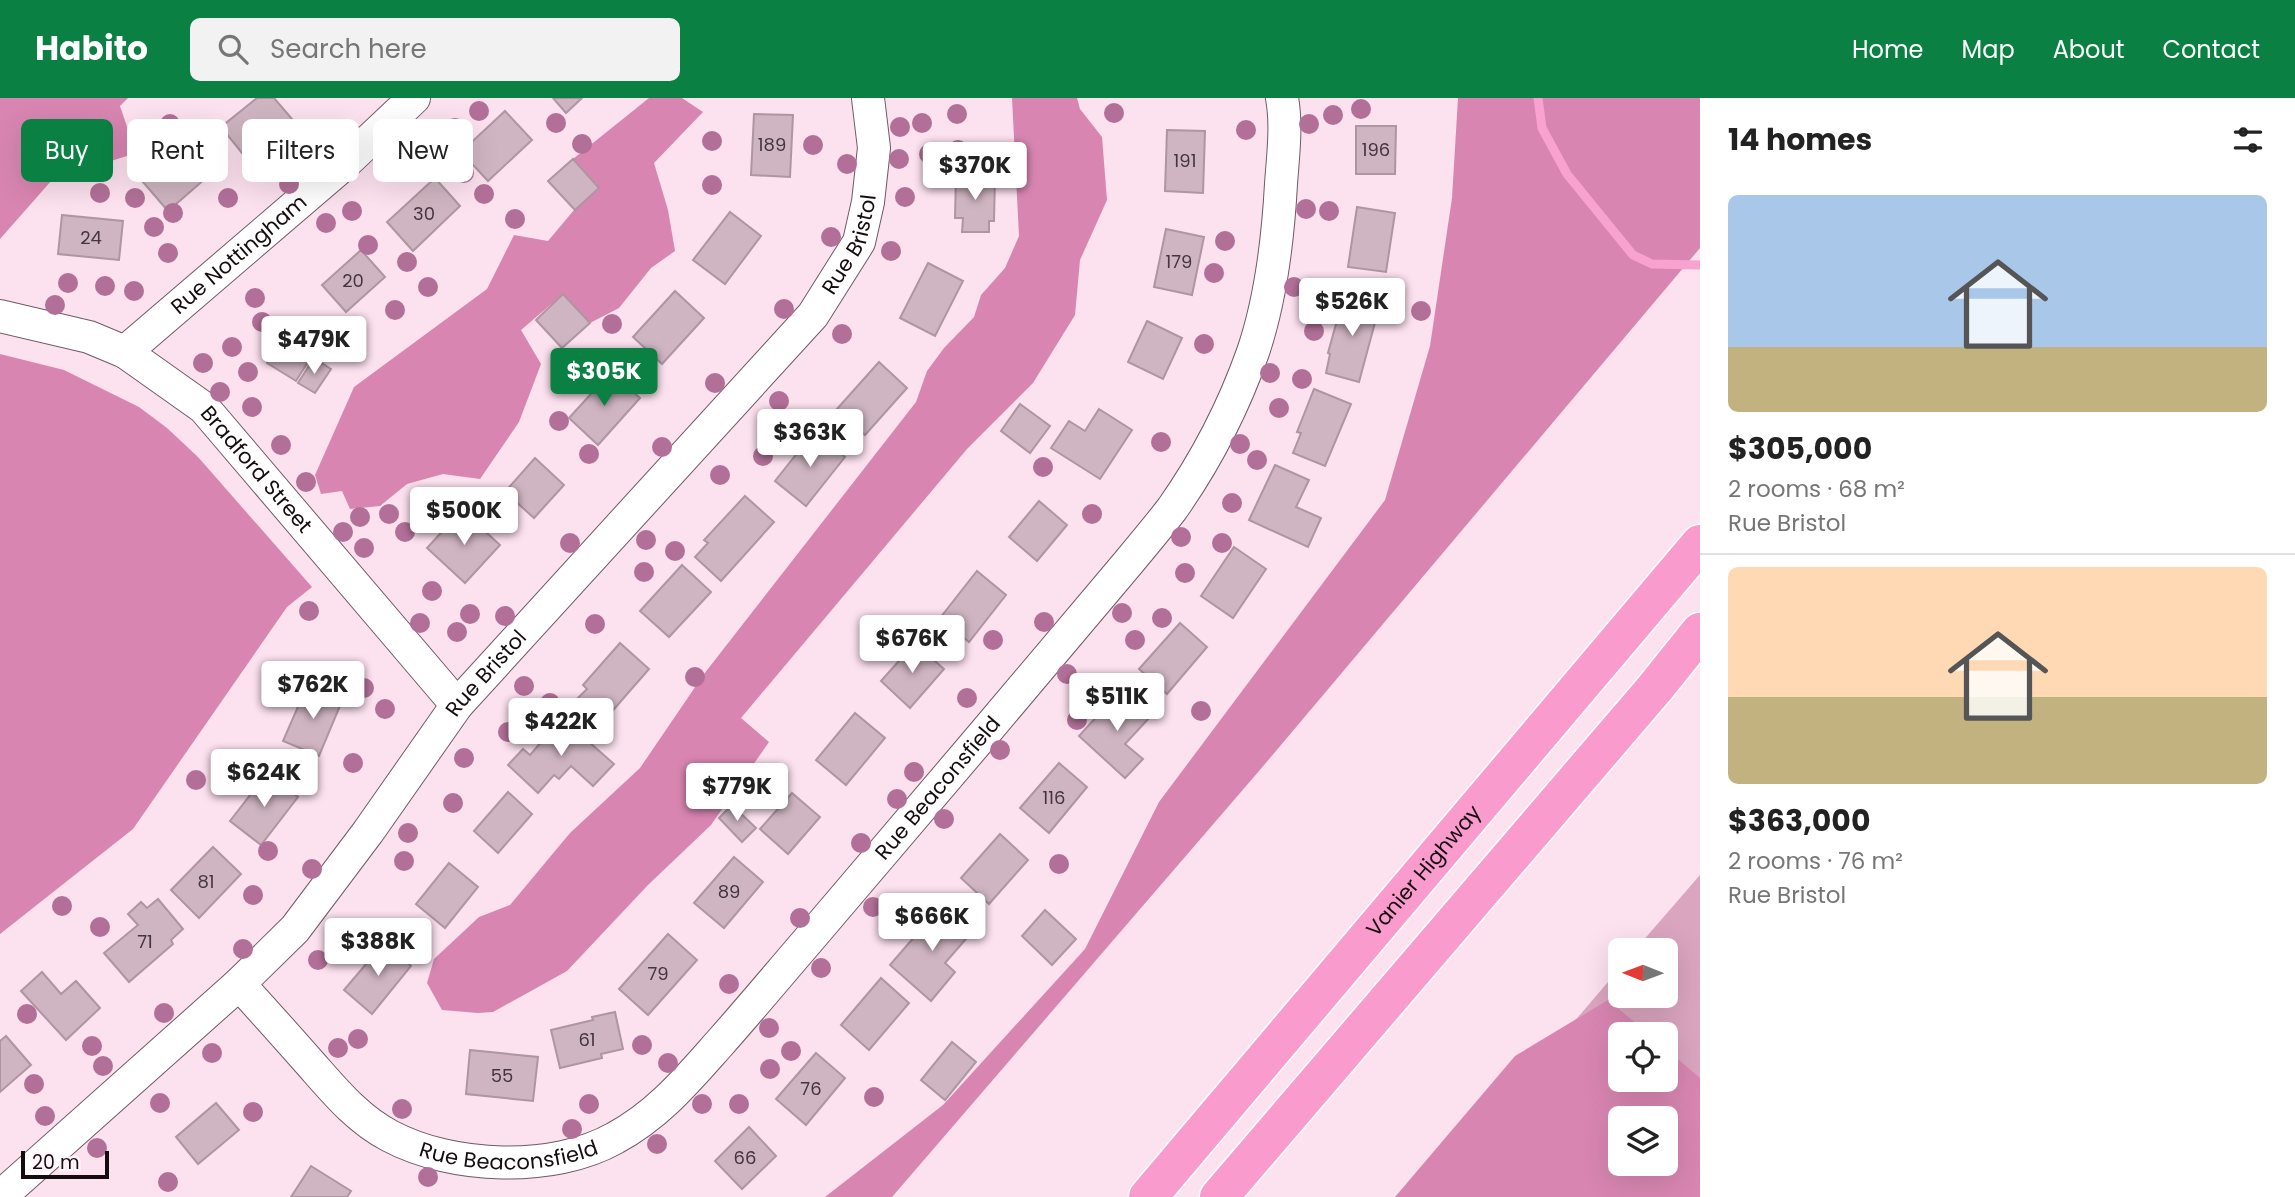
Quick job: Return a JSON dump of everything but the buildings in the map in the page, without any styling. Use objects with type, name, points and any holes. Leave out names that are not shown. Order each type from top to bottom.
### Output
[{"type":"highway","name":"Vanier Highway","points":[[1148,1197],[1700,544]]},
{"type":"highway","points":[[1219,1197],[1700,632]]},
{"type":"highway","points":[[1655,688],[1700,646]]},
{"type":"street","name":"Rue Nottingham","points":[[125,352],[343,165],[414,98]]},
{"type":"street","name":"Rue Bristol","points":[[0,1197],[239,984],[295,929],[368,832],[457,705],[813,315],[859,242],[868,202],[874,148],[868,98]]},
{"type":"street","name":"Rue Beaconsfield","points":[[239,984],[358,1115],[389,1136],[422,1149],[473,1160],[500,1162],[567,1156],[613,1140],[647,1119],[677,1092],[744,1016],[1111,584],[1172,508],[1195,473],[1236,393],[1254,350],[1263,314],[1272,273],[1280,207],[1282,98]]},
{"type":"street","name":"Bradford Street","points":[[0,316],[89,337],[125,352],[204,408],[457,705]]},
{"type":"shaded area","points":[[0,98],[128,98],[120,106],[127,127],[127,156],[113,160],[113,119],[21,119],[21,182],[50,182],[0,239]]},
{"type":"shaded area","points":[[649,98],[682,98],[703,112],[654,163],[668,210],[675,251],[651,268],[619,308],[590,323],[563,294],[521,330],[541,364],[519,422],[480,479],[443,474],[407,484],[380,506],[350,509],[342,491],[321,494],[315,475],[354,387],[487,289],[514,235],[548,241],[574,210],[599,189],[573,159]]},
{"type":"shaded area","points":[[1012,98],[1077,98],[1080,109],[1102,137],[1107,200],[1080,260],[1075,315],[1033,383],[967,449],[741,718],[769,742],[711,825],[648,885],[567,971],[493,1012],[442,1010],[427,983],[434,959],[479,917],[510,905],[570,833],[640,768],[704,674],[916,402],[927,371],[944,348],[974,317],[981,295],[1005,268],[1019,236]]},
{"type":"shaded area","points":[[1458,98],[1700,98],[1700,248],[1259,771],[892,1197],[825,1197],[943,1105],[1085,949],[1159,802],[1385,500],[1430,346],[1452,198]]},
{"type":"shaded area","points":[[0,354],[64,370],[139,407],[198,457],[312,587],[287,607],[133,829],[0,934]]},
{"type":"shaded area","points":[[1700,875],[1700,1197],[1424,1197],[1608,982],[1608,1008],[1678,1008],[1678,938],[1645,938]]},
{"type":"shaded area","points":[[1608,1000],[1608,1008],[1618,1008],[1635,1022],[1608,1022],[1608,1092],[1678,1092],[1678,1059],[1700,1078],[1700,1197],[1395,1197],[1515,1056]]},
{"type":"waterway","points":[[1538,98],[1542,128],[1567,174],[1633,255],[1652,264],[1700,265]]}]
